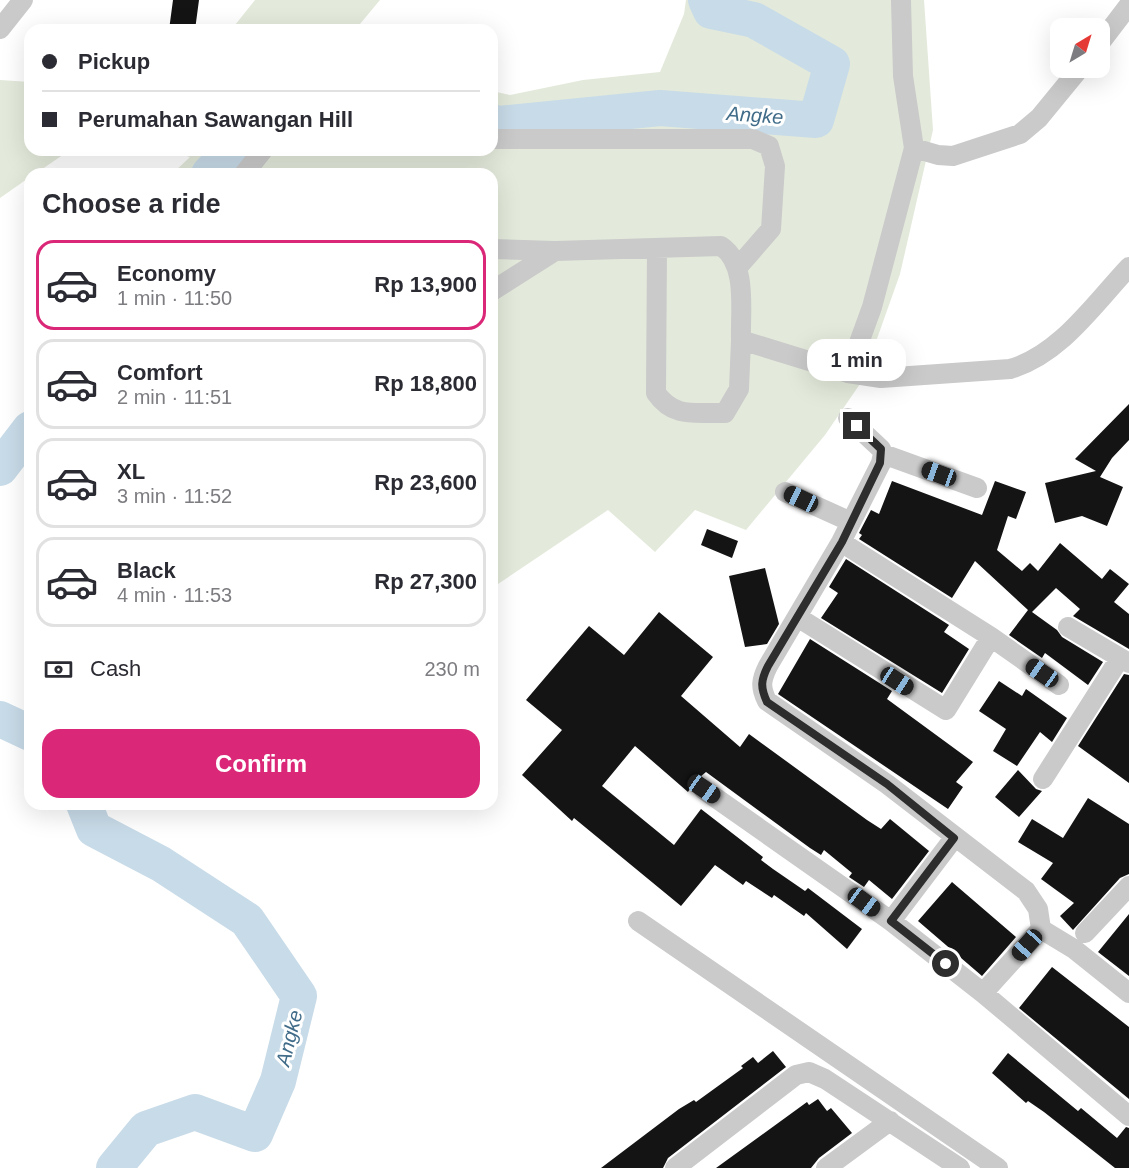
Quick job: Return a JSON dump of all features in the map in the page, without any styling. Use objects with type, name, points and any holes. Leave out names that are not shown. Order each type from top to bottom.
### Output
[{"type":"street","points":[[0,29],[22,0]]},
{"type":"street","points":[[848,373],[872,307],[914,148],[903,76],[901,0]]},
{"type":"street","points":[[1110,30],[1129,5]]},
{"type":"street","points":[[914,148],[938,155],[953,156],[1020,134],[1039,118],[1072,78]]},
{"type":"street","points":[[498,139],[753,139],[769,146],[776,165],[771,229],[738,267]]},
{"type":"street","points":[[249,168],[258,156]]},
{"type":"street","points":[[498,249],[555,251],[721,246],[728,251],[738,267],[741,340],[739,389],[725,413],[677,412],[664,405],[656,393],[657,248]]},
{"type":"street","points":[[498,287],[555,251]]},
{"type":"street","points":[[741,340],[848,373],[881,378],[1010,369],[1030,363],[1066,334],[1129,267]]},
{"type":"street","points":[[848,418],[875,441],[883,454],[977,488]]},
{"type":"street","points":[[883,454],[842,542],[762,677],[761,689],[767,702],[887,784],[1034,899],[1041,919],[1041,929],[983,993]]},
{"type":"street","points":[[785,492],[851,522]]},
{"type":"street","points":[[842,542],[991,637],[1059,685]]},
{"type":"street","points":[[799,618],[946,710],[991,637]]},
{"type":"street","points":[[1043,779],[1124,660],[1068,627]]},
{"type":"street","points":[[704,789],[891,921],[983,993],[1129,1116]]},
{"type":"street","points":[[891,921],[954,838]]},
{"type":"street","points":[[1085,933],[1129,886]]},
{"type":"street","points":[[638,921],[998,1168]]},
{"type":"street","points":[[1041,929],[1074,949],[1129,993]]},
{"type":"street","points":[[675,1168],[787,1081],[809,1072],[825,1078],[960,1168]]},
{"type":"street","points":[[826,1168],[890,1121]]},
{"type":"green space","points":[[255,0],[380,0],[360,24],[236,24]]},
{"type":"green space","points":[[686,0],[924,0],[933,130],[900,274],[862,381],[825,435],[746,530],[695,510],[655,552],[608,510],[498,584],[498,168],[178,168],[190,157],[187,156],[498,156],[498,92],[510,95],[583,80],[660,72],[684,14]]},
{"type":"green space","points":[[0,80],[24,82],[24,156],[61,156],[44,168],[24,168],[24,181],[0,198]]},
{"type":"building","points":[[173,0],[199,0],[196,24],[170,24]]},
{"type":"building","points":[[1129,404],[1129,440],[1112,458],[1100,477],[1123,487],[1107,526],[1082,516],[1055,523],[1045,483],[1096,471],[1075,459]]},
{"type":"building","points":[[892,481],[982,515],[995,481],[1026,492],[1016,519],[1008,516],[997,550],[1022,571],[1030,563],[1038,571],[1060,543],[1102,579],[1110,569],[1129,584],[1114,602],[1129,614],[1129,649],[1073,616],[1080,609],[1056,588],[1032,612],[1057,630],[1062,637],[1103,662],[1088,685],[1045,653],[1042,658],[1009,635],[1028,610],[975,561],[952,598],[859,539],[862,535],[859,533],[871,510],[879,514]]},
{"type":"building","points":[[707,529],[738,541],[732,558],[701,545]]},
{"type":"building","points":[[846,559],[949,625],[944,632],[969,649],[942,693],[821,618],[838,593],[829,587]]},
{"type":"building","points":[[765,568],[779,624],[767,644],[745,647],[729,576]]},
{"type":"building","points":[[659,612],[713,657],[681,696],[740,747],[749,734],[867,820],[881,829],[890,819],[929,851],[892,899],[869,880],[864,887],[849,877],[852,873],[824,850],[821,855],[810,848],[706,772],[694,782],[688,792],[635,746],[602,786],[674,845],[701,809],[763,857],[761,860],[773,869],[805,891],[808,888],[862,929],[847,949],[806,913],[804,916],[774,895],[772,898],[746,881],[743,885],[715,865],[681,906],[574,818],[572,821],[522,775],[562,730],[526,700],[589,626],[624,655]]},
{"type":"building","points":[[810,639],[892,691],[887,699],[973,762],[956,782],[963,787],[948,809],[778,694]]},
{"type":"building","points":[[1124,674],[1129,675],[1129,783],[1078,746]]},
{"type":"building","points":[[999,681],[1022,696],[1026,689],[1067,718],[1052,742],[1040,732],[1017,766],[993,751],[1006,729],[979,711]]},
{"type":"building","points":[[1018,770],[1036,789],[1042,791],[1019,817],[995,797]]},
{"type":"building","points":[[1088,798],[1129,824],[1129,874],[1120,878],[1073,930],[1060,916],[1074,903],[1041,879],[1053,863],[1018,842],[1032,819],[1063,838]]},
{"type":"building","points":[[952,882],[1016,937],[982,976],[918,921]]},
{"type":"building","points":[[1129,914],[1129,976],[1098,952]]},
{"type":"building","points":[[1052,967],[1129,1027],[1129,1099],[1019,1008]]},
{"type":"building","points":[[773,1051],[786,1067],[668,1158],[663,1168],[601,1168],[679,1109],[694,1100],[696,1102],[743,1068],[741,1066],[753,1057],[758,1063]]},
{"type":"building","points":[[1008,1053],[1078,1111],[1081,1108],[1117,1138],[1126,1127],[1129,1128],[1129,1168],[1115,1168],[1044,1112],[1028,1101],[1026,1103],[992,1073]]},
{"type":"building","points":[[818,1099],[827,1111],[831,1108],[852,1133],[819,1158],[811,1168],[716,1168],[807,1102],[809,1105]]},
{"type":"waterway","name":"Angke","points":[[498,124],[660,108],[816,120],[832,64],[754,20],[711,11],[706,0]]},
{"type":"waterway","name":"Angke","points":[[215,168],[226,156]]},
{"type":"waterway","name":"Angke","points":[[0,468],[24,437]]},
{"type":"waterway","name":"Angke","points":[[0,719],[24,730]]},
{"type":"waterway","name":"Angke","points":[[86,810],[94,829],[161,864],[247,920],[299,996],[278,1081],[255,1134],[195,1112],[146,1129],[114,1168]]},
{"type":"route","points":[[857,426],[881,449],[883,454],[880,463],[842,542],[762,677],[761,689],[767,702],[887,784],[954,838],[891,921],[946,964]]}]
